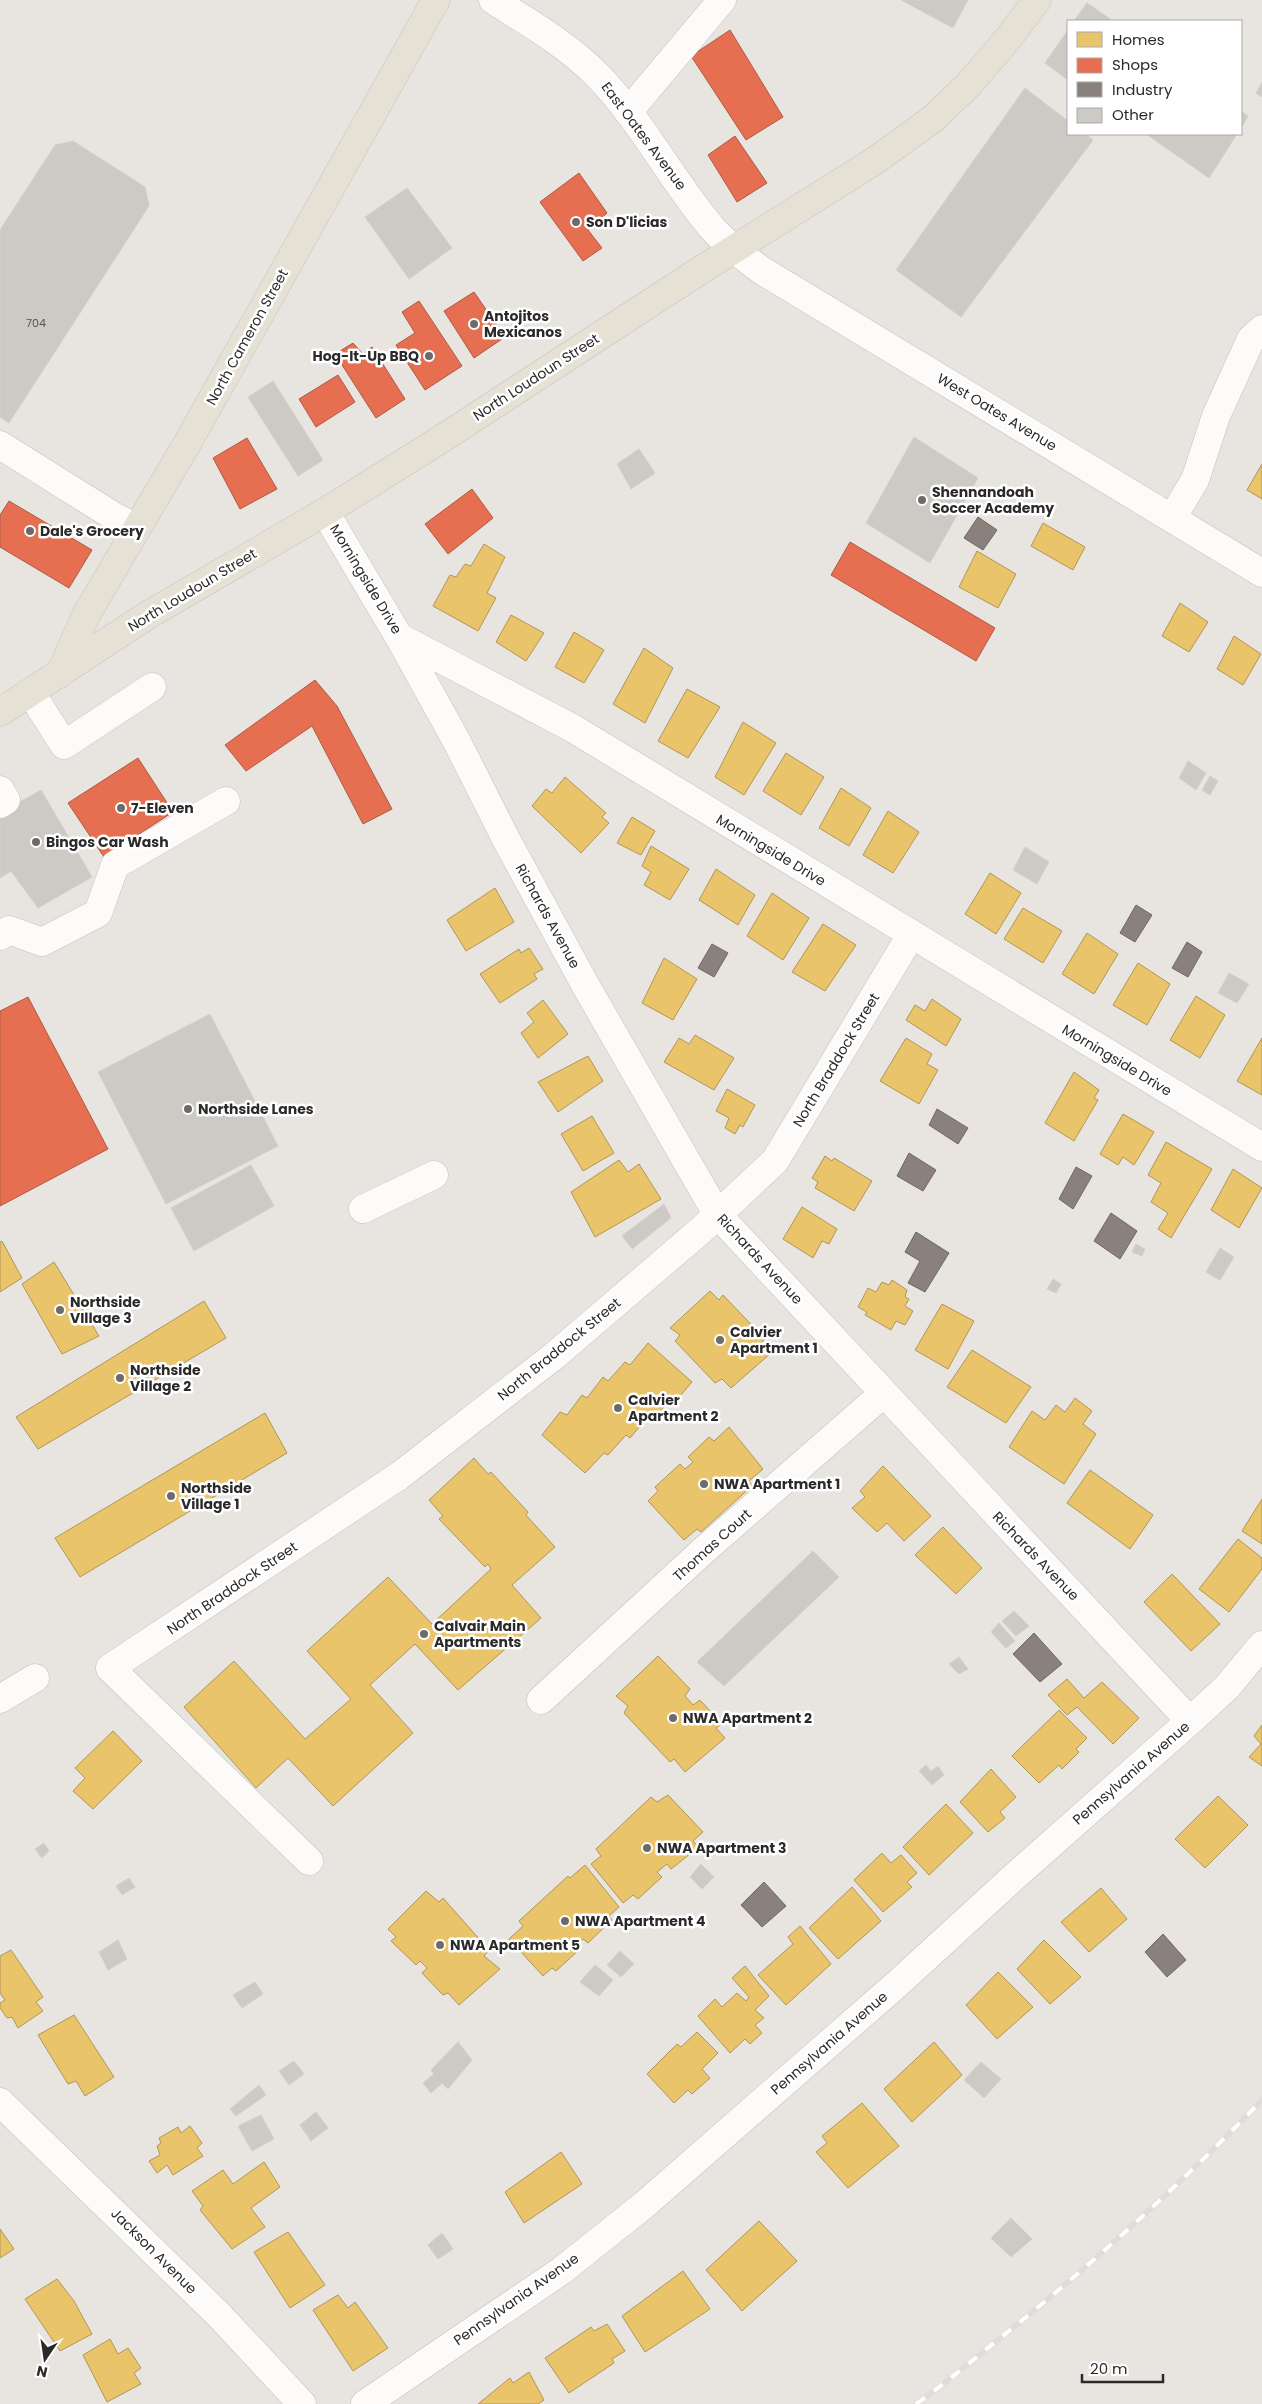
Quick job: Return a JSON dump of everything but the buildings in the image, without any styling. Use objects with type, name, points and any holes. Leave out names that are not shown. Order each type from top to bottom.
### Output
[{"type":"main road","name":"North Cameron Street","points":[[60,674],[93,604],[436,0]]},
{"type":"main road","name":"North Loudoun Street","points":[[0,712],[116,636],[325,512],[873,162],[934,118],[969,84],[1007,40],[1037,0]]},
{"type":"main road","points":[[93,604],[116,636]]},
{"type":"street","name":"East Oates Avenue","points":[[493,0],[561,44],[598,76],[628,112],[712,228],[734,249]]},
{"type":"street","points":[[628,112],[722,0]]},
{"type":"street","name":"West Oates Avenue","points":[[734,249],[770,275],[1262,573]]},
{"type":"street","points":[[1172,518],[1195,480],[1216,416],[1251,339],[1262,329]]},
{"type":"street","points":[[0,445],[115,517],[137,528]]},
{"type":"street","name":"Morningside Drive","points":[[325,512],[398,637],[574,729],[1262,1147]]},
{"type":"street","name":"Richards Avenue","points":[[398,637],[456,740],[507,841],[587,988],[717,1214],[1003,1523],[1086,1608],[1190,1721]]},
{"type":"street","points":[[30,693],[64,745],[152,687]]},
{"type":"street","points":[[0,790],[6,800],[0,804]]},
{"type":"street","points":[[3,928],[42,942],[98,913],[115,865],[226,801]]},
{"type":"street","name":"North Braddock Street","points":[[309,1861],[110,1668],[399,1476],[554,1356],[700,1231],[775,1161],[911,935]]},
{"type":"street","points":[[363,1209],[434,1174]]},
{"type":"street","name":"Thomas Court","points":[[541,1700],[703,1551],[884,1393]]},
{"type":"street","name":"Pennsylvania Avenue","points":[[365,2404],[561,2270],[629,2217],[897,1984],[1015,1876],[1190,1721],[1227,1687],[1262,1645]]},
{"type":"street","points":[[0,1699],[35,1678]]},
{"type":"street","name":"Jackson Avenue","points":[[0,2102],[214,2310],[302,2404]]},
{"type":"railway","points":[[916,2404],[1014,2327],[1110,2245],[1203,2160],[1262,2100]]},
{"type":"place","name":"Son D'licias","points":[[576,222]]},
{"type":"place","name":"Antojitos Mexicanos","points":[[474,324]]},
{"type":"place","name":"Hog-It-Up BBQ","points":[[429,356]]},
{"type":"place","name":"Shennandoah Soccer Academy","points":[[922,500]]},
{"type":"place","name":"Dale's Grocery","points":[[30,531]]},
{"type":"place","name":"7-Eleven","points":[[121,808]]},
{"type":"place","name":"Bingos Car Wash","points":[[36,842]]},
{"type":"place","name":"Northside Lanes","points":[[188,1109]]},
{"type":"place","name":"Northside VIllage 3","points":[[60,1310]]},
{"type":"place","name":"Calvier Apartment 1","points":[[720,1340]]},
{"type":"place","name":"Northside Village 2","points":[[120,1378]]},
{"type":"place","name":"Calvier Apartment 2","points":[[618,1408]]},
{"type":"place","name":"NWA Apartment 1","points":[[704,1484]]},
{"type":"place","name":"Northside Village 1","points":[[171,1496]]},
{"type":"place","name":"Calvair Main Apartments","points":[[424,1634]]},
{"type":"place","name":"NWA Apartment 2","points":[[673,1718]]},
{"type":"place","name":"NWA Apartment 3","points":[[647,1848]]},
{"type":"place","name":"NWA Apartment 4","points":[[565,1921]]},
{"type":"place","name":"NWA Apartment 5","points":[[440,1945]]}]
